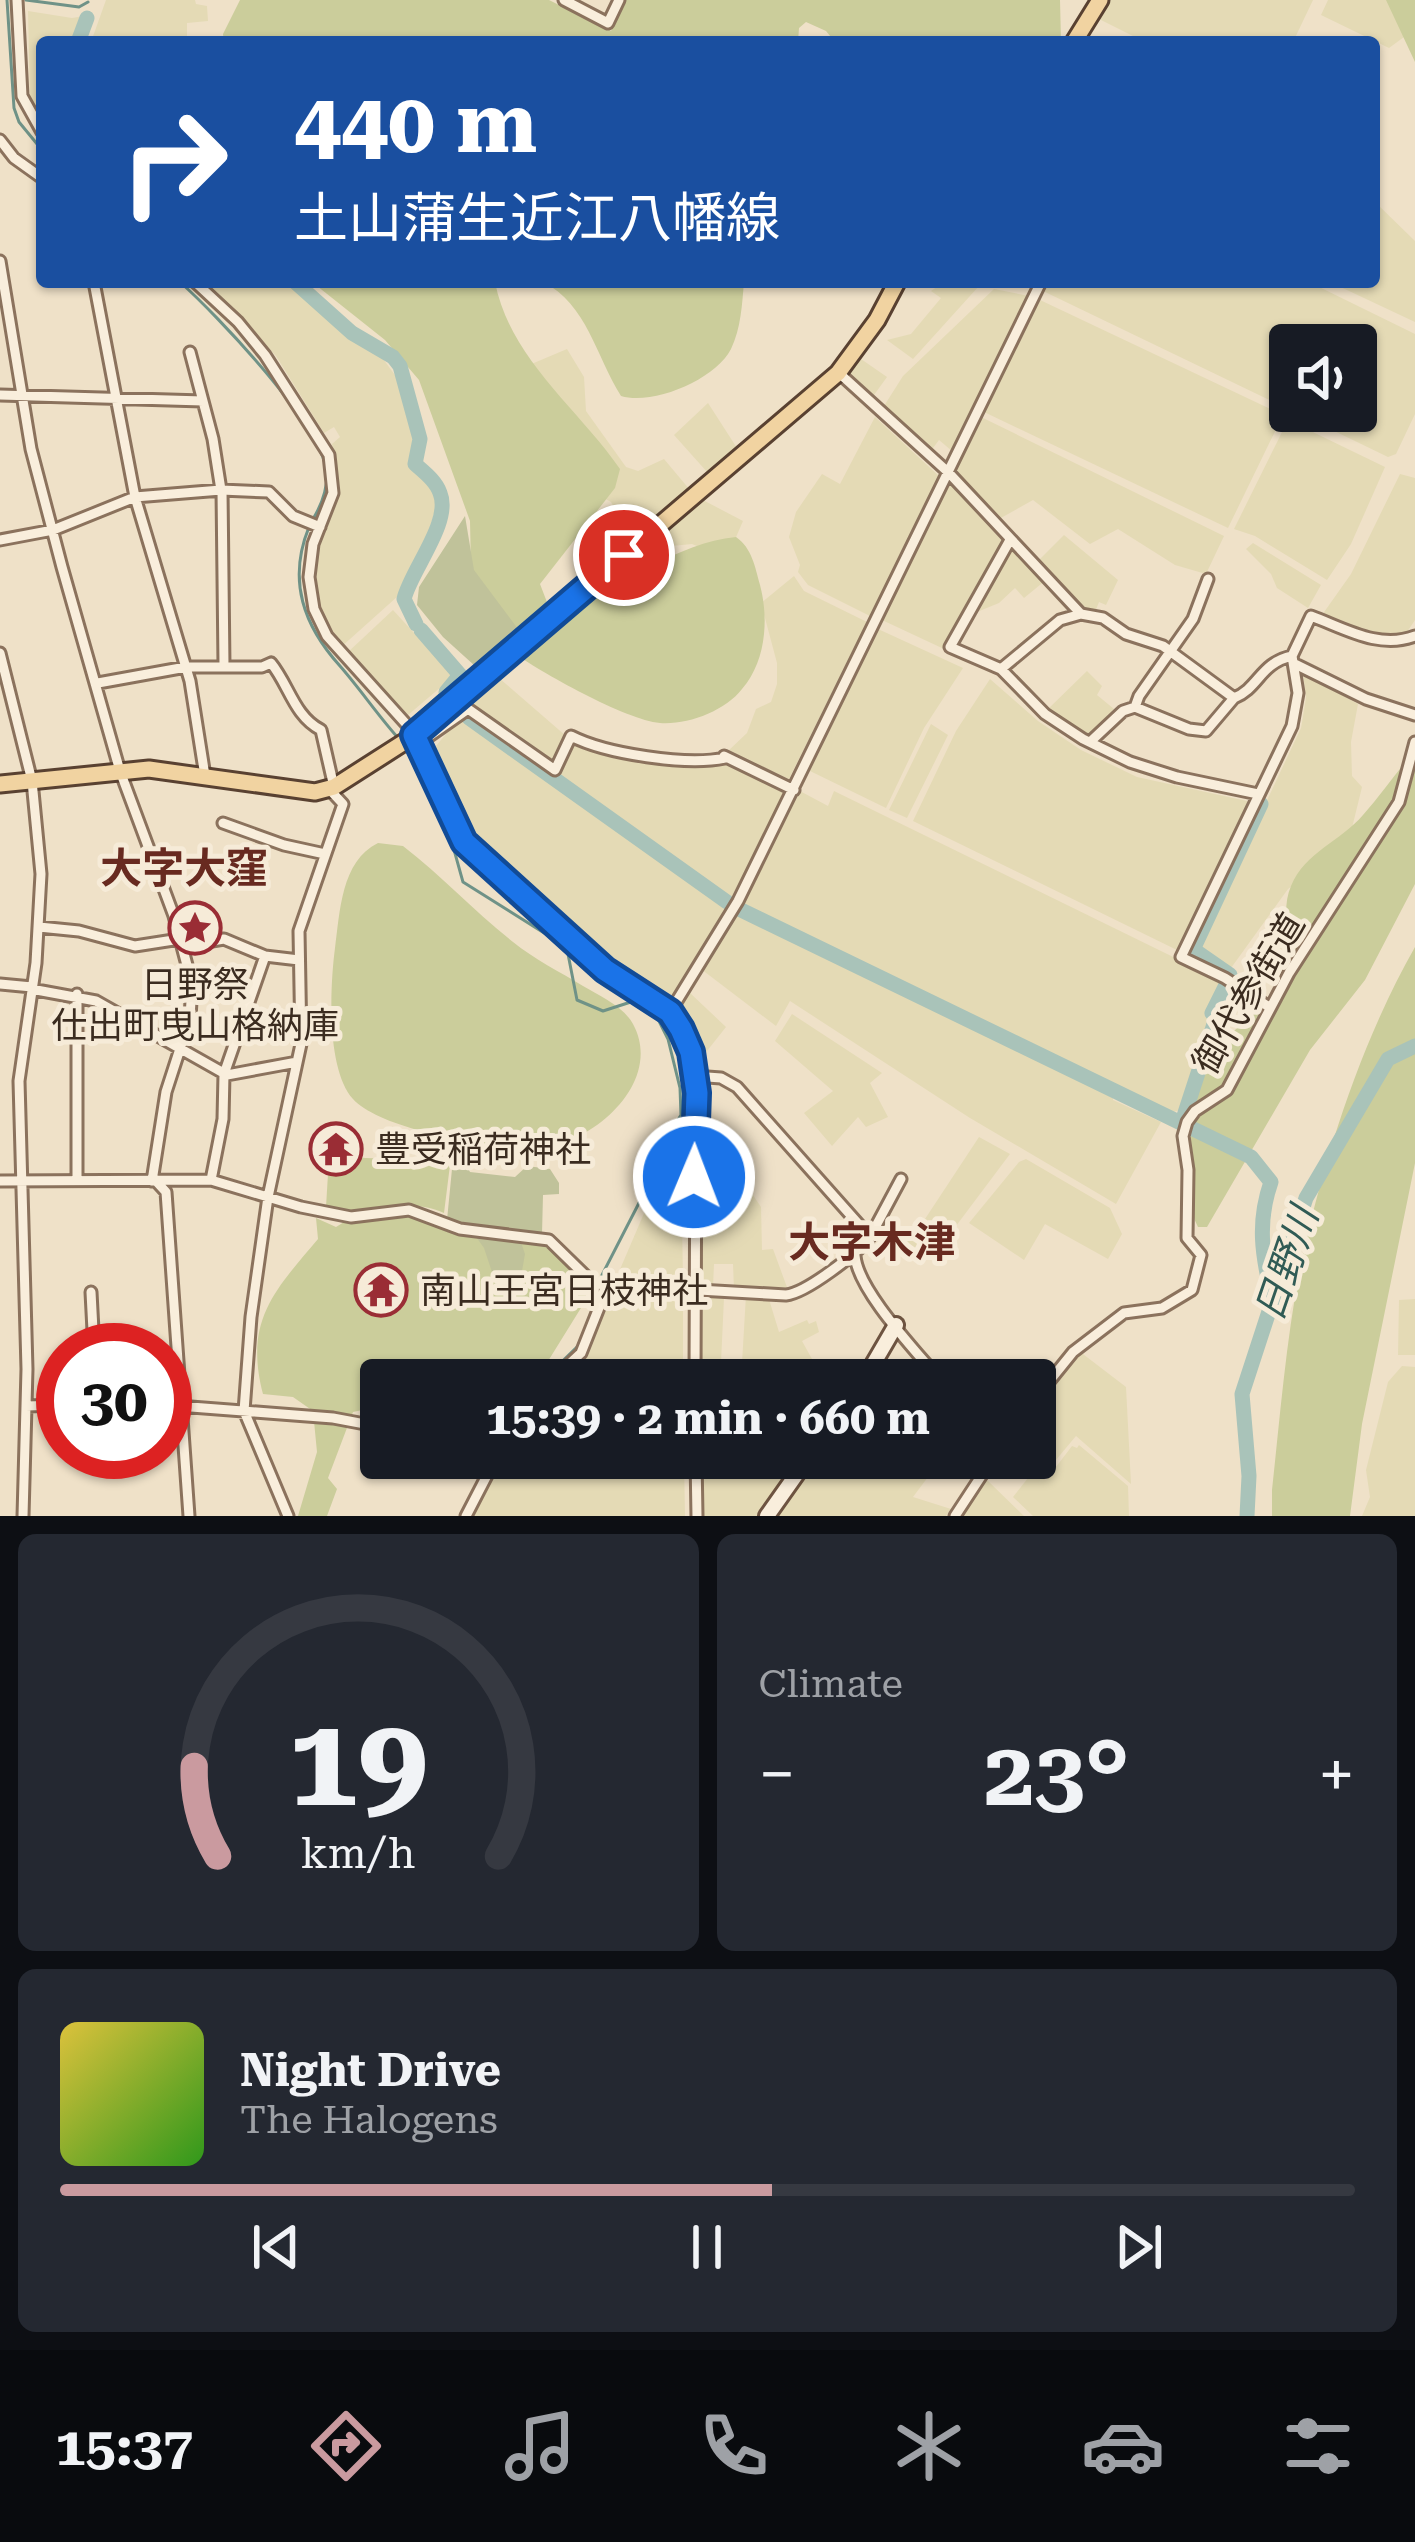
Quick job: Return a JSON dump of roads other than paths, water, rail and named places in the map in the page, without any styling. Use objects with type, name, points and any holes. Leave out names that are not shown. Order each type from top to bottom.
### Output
[{"type":"main road","points":[[1079,36],[1100,0]]},
{"type":"main road","points":[[0,784],[168,770],[302,792],[331,788],[414,740],[838,373],[894,288]]},
{"type":"street","points":[[17,0],[22,96],[36,122]]},
{"type":"street","points":[[564,0],[608,22],[619,0]]},
{"type":"street","points":[[0,140],[36,174]]},
{"type":"street","points":[[0,261],[31,448],[120,771],[181,942],[193,992],[190,1018],[166,1092],[154,1180]]},
{"type":"street","points":[[95,288],[135,497],[186,667],[205,776]]},
{"type":"street","points":[[201,288],[253,339],[332,464],[334,484],[314,524],[309,565],[316,617],[339,652],[414,740],[464,842],[605,970],[670,1012],[688,1044],[694,1076],[695,1359]]},
{"type":"street","points":[[670,1012],[738,901],[1038,288]]},
{"type":"street","points":[[190,352],[221,490],[224,665]]},
{"type":"street","points":[[838,373],[949,473],[1081,614]]},
{"type":"street","points":[[0,395],[203,401]]},
{"type":"street","points":[[0,540],[53,530],[135,497],[221,490],[269,492],[293,516],[314,524]]},
{"type":"street","points":[[1010,540],[950,647],[1001,669],[1045,714],[1090,742],[1145,768],[1258,794]]},
{"type":"street","points":[[1090,742],[1123,711],[1136,706],[1198,611],[1208,579]]},
{"type":"street","points":[[1001,669],[1060,620],[1081,614],[1103,618],[1126,634],[1170,650],[1234,698]]},
{"type":"street","points":[[1269,1007],[1181,957],[1292,726],[1297,700],[1294,660],[1311,616],[1376,639],[1400,642],[1415,636]]},
{"type":"street","points":[[0,653],[32,781],[40,874],[39,927],[19,1081],[25,1180],[23,1516]]},
{"type":"street","points":[[1136,706],[1189,729],[1206,731],[1273,662],[1294,660],[1366,698],[1415,715]]},
{"type":"street","points":[[98,683],[186,667],[271,663],[298,710],[309,724],[322,730],[331,788],[343,804],[299,931],[303,982],[297,1062],[268,1197],[251,1317],[244,1411],[288,1516]]},
{"type":"street","points":[[414,740],[465,709],[555,770],[571,736],[600,749],[688,759],[724,755],[794,790]]},
{"type":"street","name":"御代参街道","points":[[1056,1373],[1073,1352],[1124,1313],[1162,1308],[1192,1290],[1201,1256],[1187,1238],[1186,1125],[1195,1111],[1227,1090],[1269,1007],[1399,802],[1415,742]]},
{"type":"street","points":[[223,823],[325,854]]},
{"type":"street","points":[[39,927],[79,931],[135,946],[224,939],[265,956],[299,960]]},
{"type":"street","points":[[211,1180],[223,1119],[224,1074],[265,956]]},
{"type":"street","points":[[0,984],[96,1000],[224,1074],[241,1075],[297,1062]]},
{"type":"street","points":[[77,994],[77,1178]]},
{"type":"street","points":[[694,1076],[710,1075],[737,1087],[870,1238]]},
{"type":"street","points":[[0,1180],[211,1180],[351,1217],[409,1210],[465,1230],[549,1240],[603,1284],[795,1294],[855,1256],[870,1238],[901,1179]]},
{"type":"street","points":[[154,1180],[166,1192],[176,1323]]},
{"type":"street","points":[[855,1256],[863,1278],[923,1359]]},
{"type":"street","points":[[574,1359],[581,1353],[603,1284]]},
{"type":"street","points":[[91,1292],[93,1323]]},
{"type":"street","points":[[876,1359],[896,1325]]},
{"type":"street","points":[[26,1406],[36,1406]]},
{"type":"street","points":[[192,1406],[360,1423]]},
{"type":"street","points":[[187,1479],[189,1516]]},
{"type":"street","points":[[466,1516],[484,1479]]},
{"type":"street","points":[[696,1479],[697,1516]]},
{"type":"street","points":[[767,1516],[793,1479]]},
{"type":"street","points":[[955,1516],[979,1479]]},
{"type":"waterway","points":[[7,0],[14,108],[36,143]]},
{"type":"waterway","points":[[26,0],[79,7],[88,2]]},
{"type":"waterway","points":[[80,36],[87,18]]},
{"type":"waterway","points":[[186,288],[242,344],[308,429],[327,474],[313,519]]},
{"type":"waterway","points":[[302,288],[352,333],[400,366],[420,439],[415,464],[436,485],[442,505],[436,532],[404,599],[416,624]]},
{"type":"waterway","points":[[309,527],[300,566],[309,619],[327,651],[400,740]]},
{"type":"waterway","points":[[421,630],[460,675],[446,692]]},
{"type":"waterway","points":[[416,716],[445,690]]},
{"type":"waterway","points":[[469,718],[727,902]]},
{"type":"waterway","points":[[407,747],[435,794],[463,882],[560,943],[568,954],[577,1000],[603,1011],[637,1000],[658,1019],[668,1039],[681,1115],[666,1139],[644,1156],[640,1201],[602,1275],[601,1290],[578,1346],[565,1359]]},
{"type":"waterway","points":[[1230,975],[1194,950],[1261,804]]},
{"type":"waterway","points":[[739,909],[1251,1157],[1271,1182],[1262,1239],[1272,1296]]},
{"type":"waterway","points":[[1182,1122],[1216,1018],[1212,1013],[1227,983]]},
{"type":"waterway","name":"日野川","points":[[1247,1516],[1249,1476],[1242,1394],[1306,1198],[1388,1059],[1415,1046]]},
{"type":"place","name":"日野祭 仕出町曳山格納庫","points":[[195,928]]},
{"type":"place","name":"豊受稲荷神社","points":[[336,1149]]},
{"type":"place","name":"南山王宮日枝神社","points":[[381,1290]]},
{"type":"district","name":"大字大窪","points":[[184,868]]},
{"type":"district","name":"大字木津","points":[[872,1242]]}]
